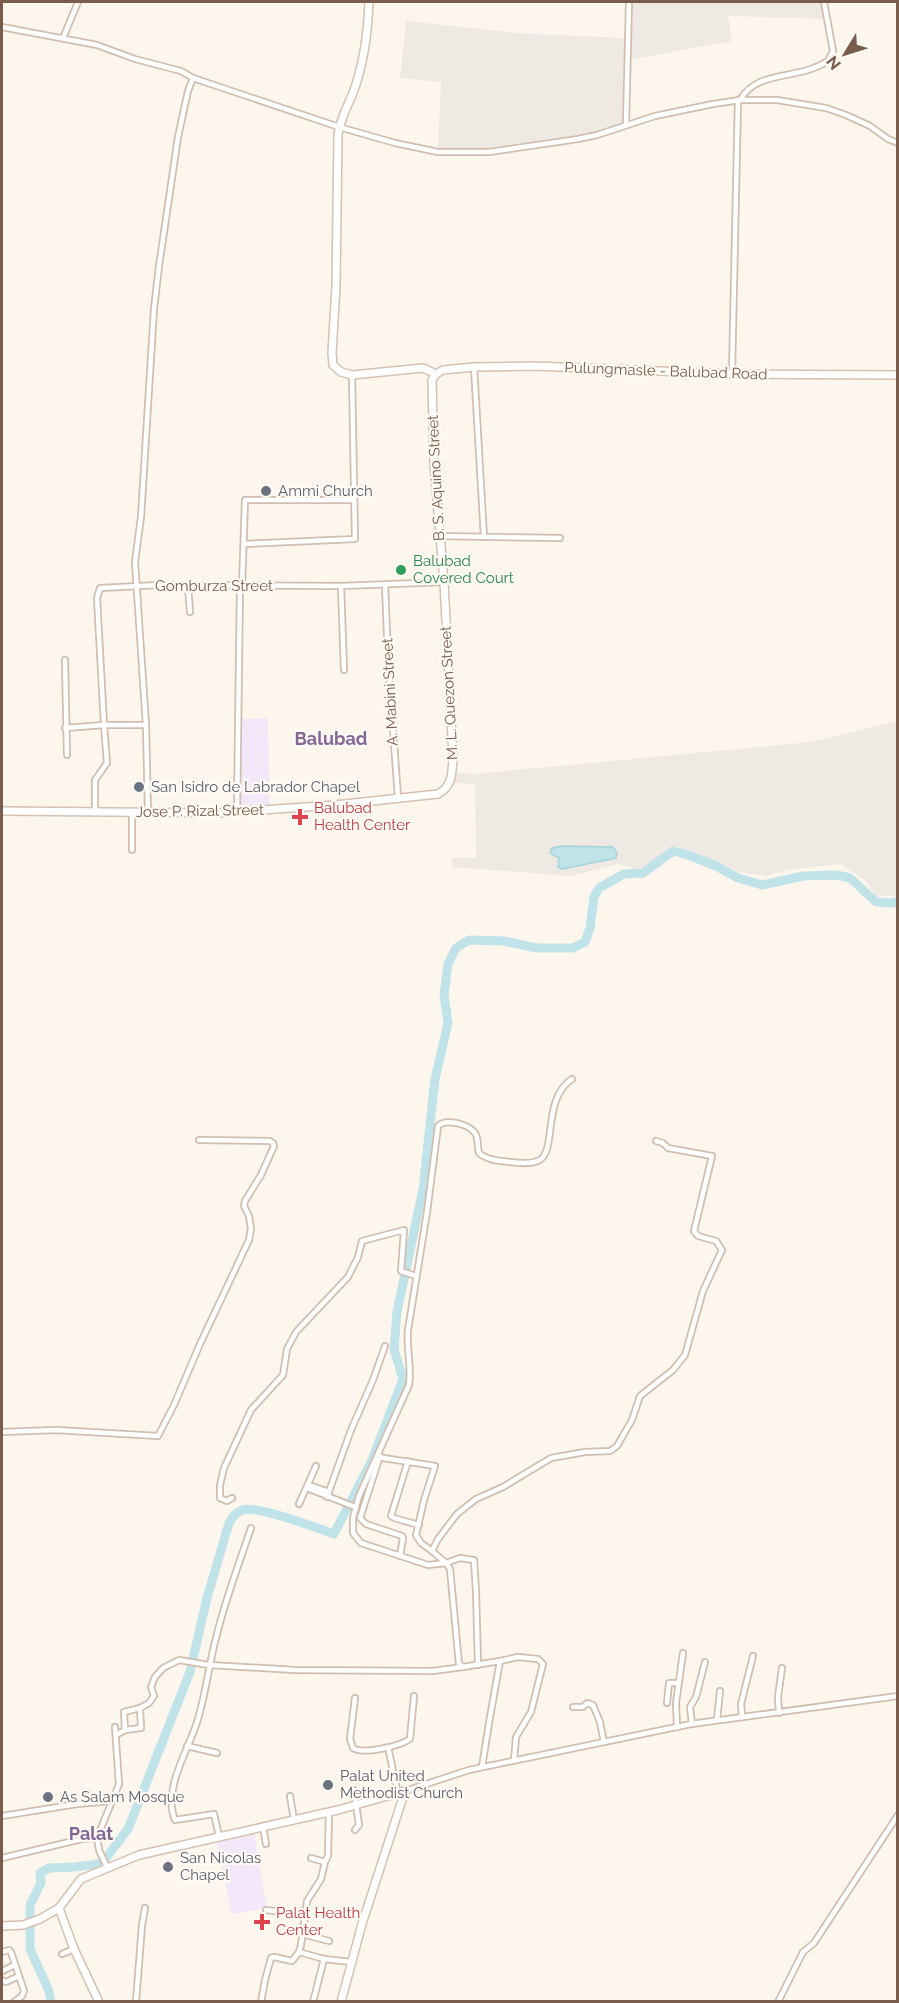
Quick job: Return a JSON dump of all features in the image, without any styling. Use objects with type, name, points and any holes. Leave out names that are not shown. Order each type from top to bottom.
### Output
[{"type":"street","points":[[63,38],[78,2]]},
{"type":"street","points":[[369,2],[365,47],[357,83],[339,127],[333,365],[341,372],[352,375],[416,368],[427,369],[436,374]]},
{"type":"street","points":[[626,124],[629,2]]},
{"type":"street","points":[[732,374],[739,100],[750,86],[761,81],[810,69],[828,61],[833,51],[824,2]]},
{"type":"street","points":[[2,27],[97,45],[135,59],[181,71],[194,78],[339,127],[438,152],[497,151],[578,139],[604,133],[626,124],[739,100],[777,100],[826,108],[870,126],[897,143]]},
{"type":"street","points":[[95,813],[95,780],[107,762],[97,598],[100,588],[138,587],[135,562],[141,517],[154,309],[171,178],[188,91],[194,78]]},
{"type":"street","name":"Pulungmasle - Balubad Road","points":[[436,374],[443,370],[474,367],[535,366],[732,374],[897,375]]},
{"type":"street","points":[[474,367],[484,537]]},
{"type":"street","name":"B. S. Aquino Street","points":[[436,374],[432,380],[434,464],[444,582]]},
{"type":"street","points":[[244,544],[355,539],[352,375]]},
{"type":"street","points":[[237,812],[245,500],[353,500]]},
{"type":"street","points":[[439,536],[560,538]]},
{"type":"street","name":"Gomburza Street","points":[[148,813],[146,725],[138,587],[341,586],[444,582]]},
{"type":"street","name":"M. L. Quezon Street","points":[[398,798],[438,794],[451,781],[453,757],[444,582]]},
{"type":"street","name":"A. Mabini Street","points":[[385,585],[398,798]]},
{"type":"street","points":[[188,586],[190,612]]},
{"type":"street","points":[[341,586],[344,670]]},
{"type":"street","points":[[65,660],[67,754]]},
{"type":"street","points":[[65,728],[146,725]]},
{"type":"street","name":"Jose P. Rizal Street","points":[[2,811],[237,812],[398,798]]},
{"type":"street","points":[[132,813],[132,850]]},
{"type":"street","points":[[478,1665],[477,1591],[474,1560],[460,1558],[446,1563],[428,1565],[360,1543],[352,1529],[353,1507],[409,1385],[408,1330],[414,1275],[427,1212],[437,1128],[444,1122],[449,1122],[471,1130],[478,1140],[479,1153],[485,1158],[515,1163],[539,1161],[545,1154],[551,1120],[560,1092],[565,1083],[572,1079]]},
{"type":"street","points":[[2,1432],[56,1430],[158,1436],[174,1406],[200,1344],[249,1240],[251,1229],[244,1201],[258,1181],[274,1146],[270,1141],[199,1140]]},
{"type":"street","points":[[432,1551],[457,1514],[476,1499],[503,1487],[551,1458],[614,1449],[625,1434],[640,1396],[673,1370],[685,1355],[703,1291],[722,1250],[716,1241],[698,1236],[694,1231],[712,1157],[709,1154],[668,1148],[656,1141]]},
{"type":"street","points":[[232,1498],[224,1500],[220,1496],[222,1477],[229,1455],[251,1410],[283,1375],[287,1348],[296,1332],[348,1277],[358,1257],[362,1241],[404,1230],[401,1269],[414,1275]]},
{"type":"street","points":[[328,1494],[385,1346]]},
{"type":"street","points":[[378,1456],[435,1466],[416,1535],[417,1540],[446,1563],[450,1569],[458,1661],[463,1667]]},
{"type":"street","points":[[378,1456],[360,1518],[366,1524],[402,1536],[400,1556]]},
{"type":"street","points":[[408,1461],[391,1516],[419,1526]]},
{"type":"street","points":[[299,1504],[316,1466]]},
{"type":"street","points":[[308,1486],[353,1507]]},
{"type":"street","points":[[219,1836],[214,1814],[177,1820],[174,1817],[173,1801],[180,1760],[198,1721],[209,1665],[230,1590],[251,1528]]},
{"type":"street","points":[[677,1727],[676,1703],[683,1653]]},
{"type":"street","points":[[742,1717],[741,1704],[753,1656]]},
{"type":"street","points":[[125,1730],[124,1712],[149,1703],[154,1696],[151,1687],[155,1677],[163,1668],[179,1659],[196,1664],[295,1670],[433,1671],[500,1662],[518,1657],[538,1659],[543,1664],[531,1712],[516,1737],[514,1761]]},
{"type":"street","points":[[482,1767],[500,1662]]},
{"type":"street","points":[[692,1724],[690,1707],[696,1697],[705,1662]]},
{"type":"street","points":[[779,1713],[778,1697],[782,1668]]},
{"type":"street","points":[[676,1703],[664,1703],[669,1683],[678,1683]]},
{"type":"street","points":[[717,1720],[720,1691]]},
{"type":"street","points":[[356,1698],[350,1739],[353,1748],[360,1751],[388,1747],[410,1739],[414,1696]]},
{"type":"street","points":[[2,1926],[27,1924],[59,1908],[81,1879],[107,1864],[139,1855],[357,1805],[482,1767],[692,1724],[897,1696]]},
{"type":"street","points":[[573,1707],[583,1707],[587,1703],[593,1705],[600,1722],[604,1742]]},
{"type":"street","points":[[116,1735],[125,1730],[141,1728],[140,1708]]},
{"type":"street","points":[[107,1864],[97,1838],[120,1781],[115,1727]]},
{"type":"street","points":[[187,1746],[217,1753]]},
{"type":"street","points":[[342,2001],[401,1793],[388,1747]]},
{"type":"street","points":[[354,1790],[359,1825],[355,1830]]},
{"type":"street","points":[[291,1796],[294,1820]]},
{"type":"street","points":[[2,1816],[112,1801]]},
{"type":"street","points":[[261,2001],[271,1958],[292,1961],[299,1952],[309,1896],[321,1879],[330,1850],[329,1812]]},
{"type":"street","points":[[778,2001],[804,1952],[814,1943],[897,1815]]},
{"type":"street","points":[[263,1827],[266,1844]]},
{"type":"street","points":[[2,1858],[82,1839],[97,1838]]},
{"type":"street","points":[[311,1858],[325,1862]]},
{"type":"street","points":[[59,1908],[74,1949],[99,2001]]},
{"type":"street","points":[[136,2001],[145,1908]]},
{"type":"street","points":[[266,1910],[304,1915]]},
{"type":"street","points":[[302,1934],[329,1941]]},
{"type":"street","points":[[62,1954],[74,1949]]},
{"type":"street","points":[[2,1952],[9,1950],[11,1952],[24,1994],[14,2001]]},
{"type":"street","points":[[299,1952],[324,1959],[352,1962]]},
{"type":"street","points":[[314,2001],[324,1959]]},
{"type":"street","points":[[2,1971],[15,1965]]},
{"type":"street","points":[[2,1980],[6,1982],[19,1976]]},
{"type":"shaded area","points":[[631,2],[823,2],[827,19],[728,16],[732,41],[628,60]]},
{"type":"shaded area","points":[[406,21],[516,33],[625,38],[622,127],[488,152],[438,151],[441,82],[400,78]]},
{"type":"shaded area","points":[[268,718],[270,809],[238,810],[238,719]]},
{"type":"shaded area","points":[[897,721],[897,895],[876,897],[866,881],[841,864],[787,870],[765,876],[739,872],[675,846],[639,870],[618,864],[570,876],[453,867],[452,858],[476,858],[475,784],[453,783],[454,773],[475,774],[811,742]]},
{"type":"shaded area","points":[[254,1832],[267,1908],[232,1914],[216,1840]]},
{"type":"water","points":[[562,846],[613,847],[617,853],[616,858],[562,869],[558,867],[559,858],[550,853],[552,848]]},
{"type":"waterway","points":[[51,2002],[49,1991],[30,1949],[30,1905],[41,1883],[40,1873],[49,1868],[93,1865],[103,1862],[128,1829],[190,1672],[207,1598],[229,1523],[238,1512],[250,1509],[287,1518],[334,1534],[372,1460],[403,1379],[394,1349],[397,1312],[423,1189],[435,1079],[448,1023],[444,995],[448,964],[456,948],[469,940],[504,941],[536,948],[573,948],[585,942],[590,928],[594,897],[599,888],[624,874],[643,873],[673,851],[716,866],[738,878],[762,885],[803,876],[836,875],[850,878],[876,902],[898,901]]},
{"type":"place","name":"Ammi Church","points":[[266,491]]},
{"type":"place","name":"Balubad Covered Court","points":[[401,570]]},
{"type":"place","name":"San Isidro de Labrador Chapel","points":[[139,787]]},
{"type":"place","name":"Balubad Health Center","points":[[300,817]]},
{"type":"place","name":"Palat United Methodist Church","points":[[328,1785]]},
{"type":"place","name":"As Salam Mosque","points":[[48,1797]]},
{"type":"place","name":"San Nicolas Chapel","points":[[168,1867]]},
{"type":"place","name":"Palat Health Center","points":[[262,1922]]},
{"type":"district","name":"Balubad","points":[[331,739]]},
{"type":"district","name":"Palat","points":[[91,1834]]}]
